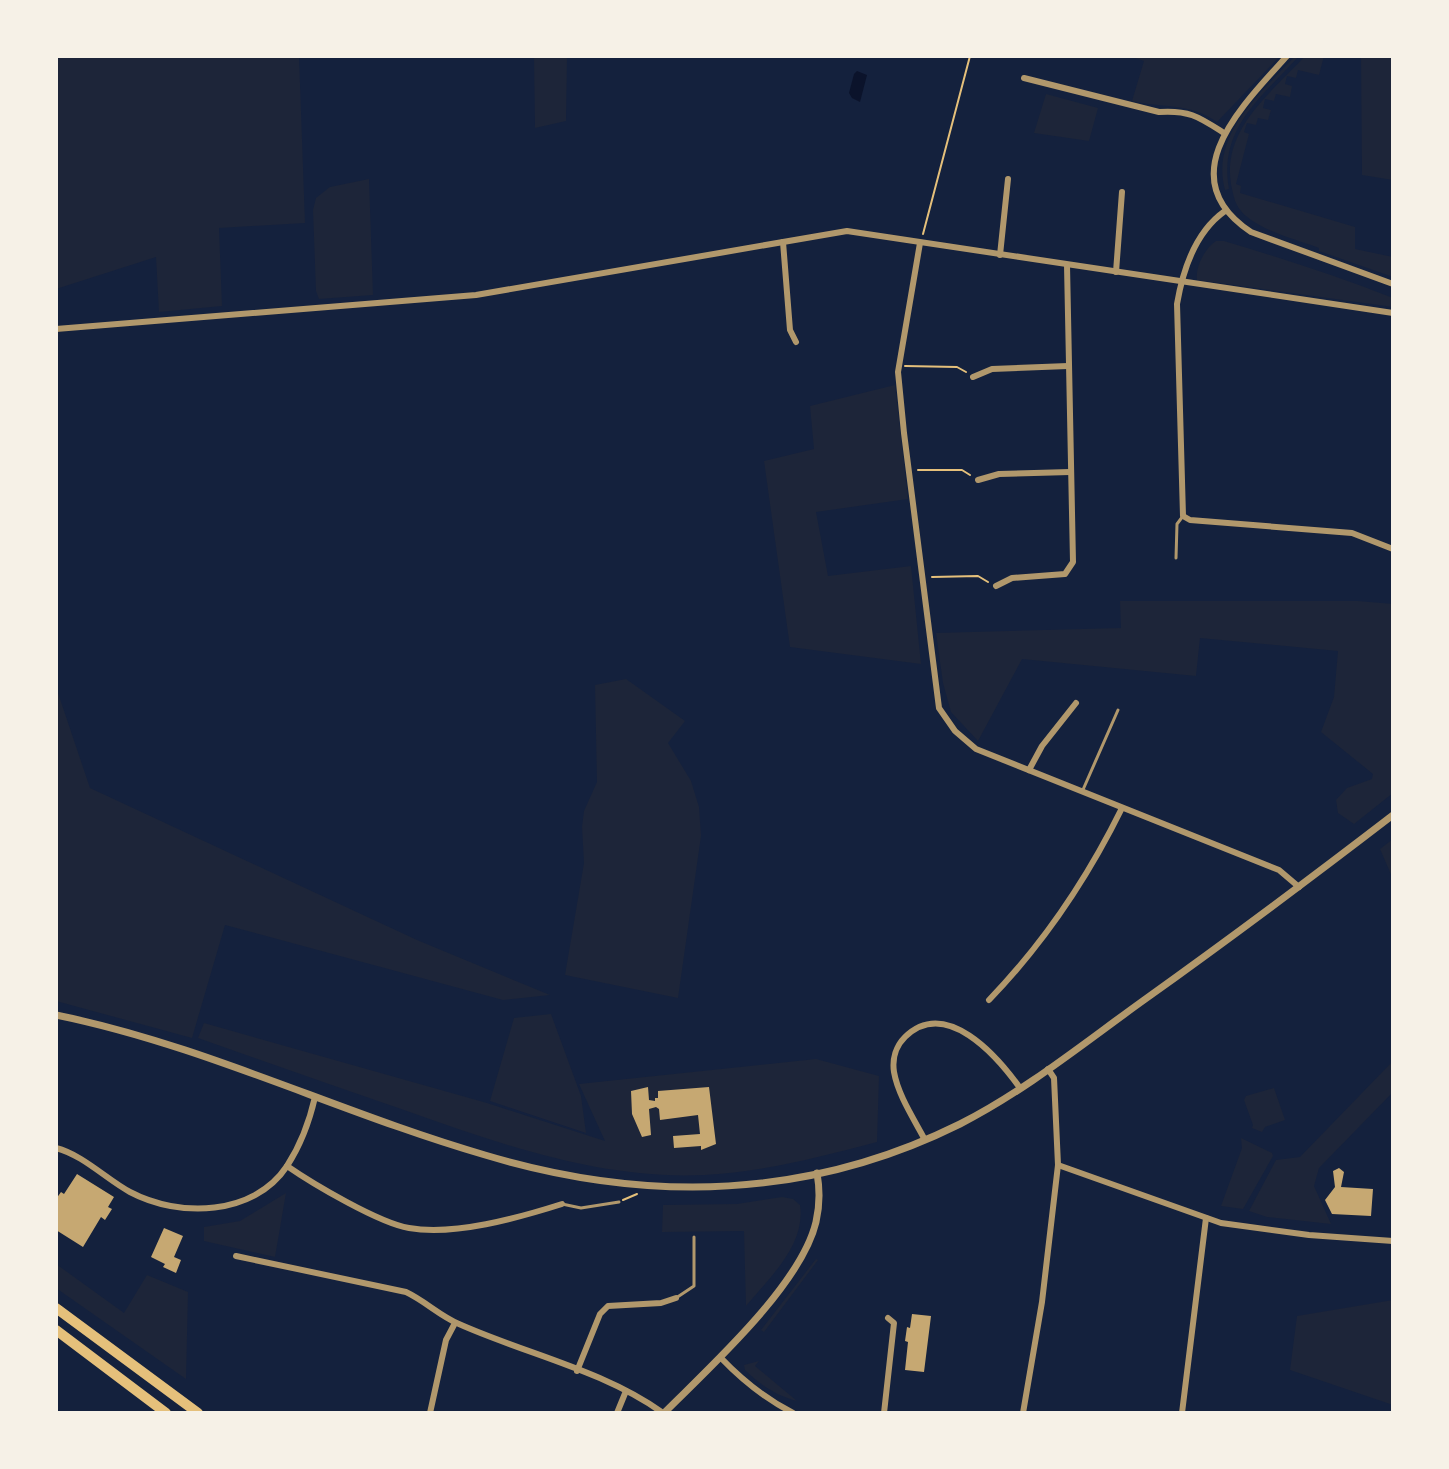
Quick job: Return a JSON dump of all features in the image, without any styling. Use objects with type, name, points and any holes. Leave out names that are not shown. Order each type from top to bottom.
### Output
[{"type":"highway","points":[[56,1308],[198,1413]]},
{"type":"highway","points":[[56,1330],[166,1413]]},
{"type":"street","points":[[1287,56],[1238,110],[1224,133],[1215,172],[1218,199],[1225,211],[1251,232],[1393,284]]},
{"type":"street","points":[[1024,78],[1159,112],[1179,111],[1195,115],[1224,133]]},
{"type":"street","points":[[1000,255],[1008,179]]},
{"type":"street","points":[[1116,272],[1122,192]]},
{"type":"street","points":[[1225,211],[1205,228],[1180,281],[1177,304],[1183,516],[1190,520],[1352,533],[1393,549]]},
{"type":"street","points":[[56,329],[476,295],[847,231],[1393,313]]},
{"type":"street","points":[[783,242],[790,330],[796,342]]},
{"type":"street","points":[[920,243],[899,366],[908,470],[939,708],[955,731],[976,749],[1279,870],[1299,887]]},
{"type":"street","points":[[996,586],[1012,578],[1065,574],[1073,562],[1067,265]]},
{"type":"street","points":[[973,377],[992,369],[1068,366]]},
{"type":"street","points":[[978,480],[999,474],[1070,472]]},
{"type":"street","points":[[1029,770],[1042,746],[1076,703]]},
{"type":"street","points":[[989,1000],[1030,956],[1064,909],[1099,853],[1122,808]]},
{"type":"street","points":[[56,1015],[148,1039],[412,1133],[542,1170],[610,1182],[700,1189],[750,1186],[862,1162],[925,1140],[963,1122],[1048,1069],[1393,815]]},
{"type":"street","points":[[925,1140],[899,1089],[894,1071],[896,1050],[912,1031],[940,1024],[963,1031],[1001,1065],[1020,1088]]},
{"type":"street","points":[[1023,1413],[1042,1302],[1058,1165],[1054,1078],[1048,1069]]},
{"type":"street","points":[[56,1148],[131,1193],[154,1202],[183,1208],[227,1205],[248,1198],[287,1166],[308,1121],[315,1097]]},
{"type":"street","points":[[1058,1165],[1221,1223],[1309,1235],[1393,1241]]},
{"type":"street","points":[[287,1166],[384,1220],[405,1228],[427,1231],[453,1229],[535,1213],[562,1204]]},
{"type":"street","points":[[236,1256],[406,1292],[425,1301],[455,1323],[626,1391],[664,1413],[721,1358],[783,1285],[807,1248],[820,1202],[817,1173]]},
{"type":"street","points":[[1182,1413],[1206,1218]]},
{"type":"street","points":[[577,1371],[600,1314],[608,1306],[661,1303],[676,1298]]},
{"type":"street","points":[[884,1413],[894,1323],[888,1318]]},
{"type":"street","points":[[430,1413],[446,1340],[455,1323]]},
{"type":"street","points":[[721,1358],[746,1384],[767,1400],[793,1413]]},
{"type":"street","points":[[617,1413],[626,1391]]},
{"type":"lane","points":[[1176,558],[1177,524],[1183,516]]},
{"type":"lane","points":[[1082,792],[1118,710]]},
{"type":"lane","points":[[562,1204],[581,1208],[619,1202]]},
{"type":"lane","points":[[676,1298],[694,1286],[694,1237]]},
{"type":"path","points":[[920,243],[970,56]]},
{"type":"path","points":[[899,366],[957,367],[973,377]]},
{"type":"path","points":[[908,470],[962,470],[978,480]]},
{"type":"path","points":[[921,578],[978,576],[996,586]]},
{"type":"path","points":[[619,1202],[637,1194]]},
{"type":"shaded area","points":[[56,56],[299,56],[305,223],[219,228],[222,306],[159,312],[156,257],[56,289]]},
{"type":"shaded area","points":[[534,56],[567,56],[566,121],[535,128]]},
{"type":"shaded area","points":[[1129,56],[1280,56],[1217,122],[1187,109],[1132,101],[1144,61]]},
{"type":"shaded area","points":[[1295,56],[1299,56],[1258,100],[1237,131],[1227,167],[1229,189],[1225,190],[1222,170],[1232,133],[1254,100]]},
{"type":"shaded area","points":[[1305,56],[1324,56],[1319,75],[1298,70],[1296,78],[1287,76],[1285,84],[1292,86],[1290,97],[1276,94],[1274,101],[1265,99],[1263,108],[1271,110],[1268,120],[1258,118],[1256,125],[1247,123],[1244,132],[1249,134],[1236,184],[1241,186],[1240,193],[1355,227],[1355,249],[1393,257],[1393,277],[1319,251],[1319,248],[1262,226],[1246,216],[1235,201],[1230,164],[1241,129],[1264,98]]},
{"type":"shaded area","points":[[1361,56],[1393,56],[1393,180],[1362,175]]},
{"type":"shaded area","points":[[857,71],[867,75],[860,102],[849,93]]},
{"type":"shaded area","points":[[1046,94],[1098,108],[1089,141],[1034,133]]},
{"type":"shaded area","points":[[369,179],[373,295],[319,299],[316,291],[313,210],[316,198],[330,187]]},
{"type":"shaded area","points":[[1216,241],[1267,254],[1372,290],[1393,298],[1393,307],[1197,280],[1202,258]]},
{"type":"shaded area","points":[[895,385],[908,499],[816,512],[828,576],[911,566],[921,664],[790,647],[764,461],[814,449],[810,406]]},
{"type":"shaded area","points":[[1120,601],[1358,601],[1393,604],[1393,793],[1354,824],[1338,813],[1336,800],[1347,788],[1372,779],[1373,774],[1321,732],[1334,697],[1338,651],[1200,638],[1196,676],[1022,659],[978,741],[951,712],[943,683],[936,633],[1121,628]]},
{"type":"shaded area","points":[[626,679],[685,721],[668,743],[691,781],[699,807],[701,836],[678,998],[565,975],[584,863],[584,811],[597,782],[595,685]]},
{"type":"shaded area","points":[[56,687],[90,788],[417,940],[550,995],[503,1000],[225,925],[192,1038],[56,1001]]},
{"type":"shaded area","points":[[1393,839],[1393,879],[1380,849]]},
{"type":"shaded area","points":[[551,1014],[581,1096],[586,1133],[490,1101],[514,1018]]},
{"type":"shaded area","points":[[204,1023],[487,1103],[605,1141],[579,1084],[816,1059],[879,1076],[877,1142],[791,1163],[704,1175],[665,1175],[589,1166],[477,1135],[198,1038]]},
{"type":"shaded area","points":[[1393,1061],[1393,1092],[1319,1168],[1314,1186],[1331,1224],[1267,1217],[1249,1211],[1276,1160],[1300,1157]]},
{"type":"shaded area","points":[[1274,1088],[1285,1120],[1265,1127],[1262,1132],[1252,1128],[1244,1100],[1246,1096]]},
{"type":"shaded area","points":[[1241,1138],[1273,1156],[1243,1209],[1221,1206],[1242,1148]]},
{"type":"shaded area","points":[[286,1193],[275,1257],[204,1241],[204,1227],[240,1221]]},
{"type":"shaded area","points":[[782,1197],[793,1199],[800,1205],[797,1234],[784,1260],[746,1306],[744,1231],[662,1232],[663,1205],[737,1204]]},
{"type":"shaded area","points":[[816,1259],[764,1332],[761,1330]]},
{"type":"shaded area","points":[[56,1264],[124,1313],[147,1275],[188,1292],[186,1379],[56,1288]]},
{"type":"shaded area","points":[[1393,1300],[1393,1405],[1290,1370],[1297,1316]]},
{"type":"shaded area","points":[[759,1361],[755,1366],[797,1401],[769,1389],[745,1370],[744,1365]]},
{"type":"building","points":[[648,1087],[649,1100],[655,1101],[658,1091],[709,1087],[716,1144],[701,1150],[701,1146],[674,1148],[673,1136],[700,1134],[698,1115],[660,1120],[656,1107],[649,1109],[651,1135],[642,1137],[632,1114],[631,1091]]},
{"type":"building","points":[[1339,1168],[1344,1172],[1341,1187],[1373,1189],[1371,1216],[1332,1214],[1325,1200],[1335,1187],[1333,1171]]},
{"type":"building","points":[[77,1174],[114,1197],[108,1207],[112,1209],[105,1220],[101,1217],[83,1247],[56,1230],[56,1199],[61,1192],[64,1194]]},
{"type":"building","points":[[164,1228],[183,1236],[174,1257],[181,1260],[176,1273],[151,1257]]},
{"type":"building","points":[[912,1314],[931,1316],[924,1372],[905,1370],[908,1342],[905,1341]]}]
